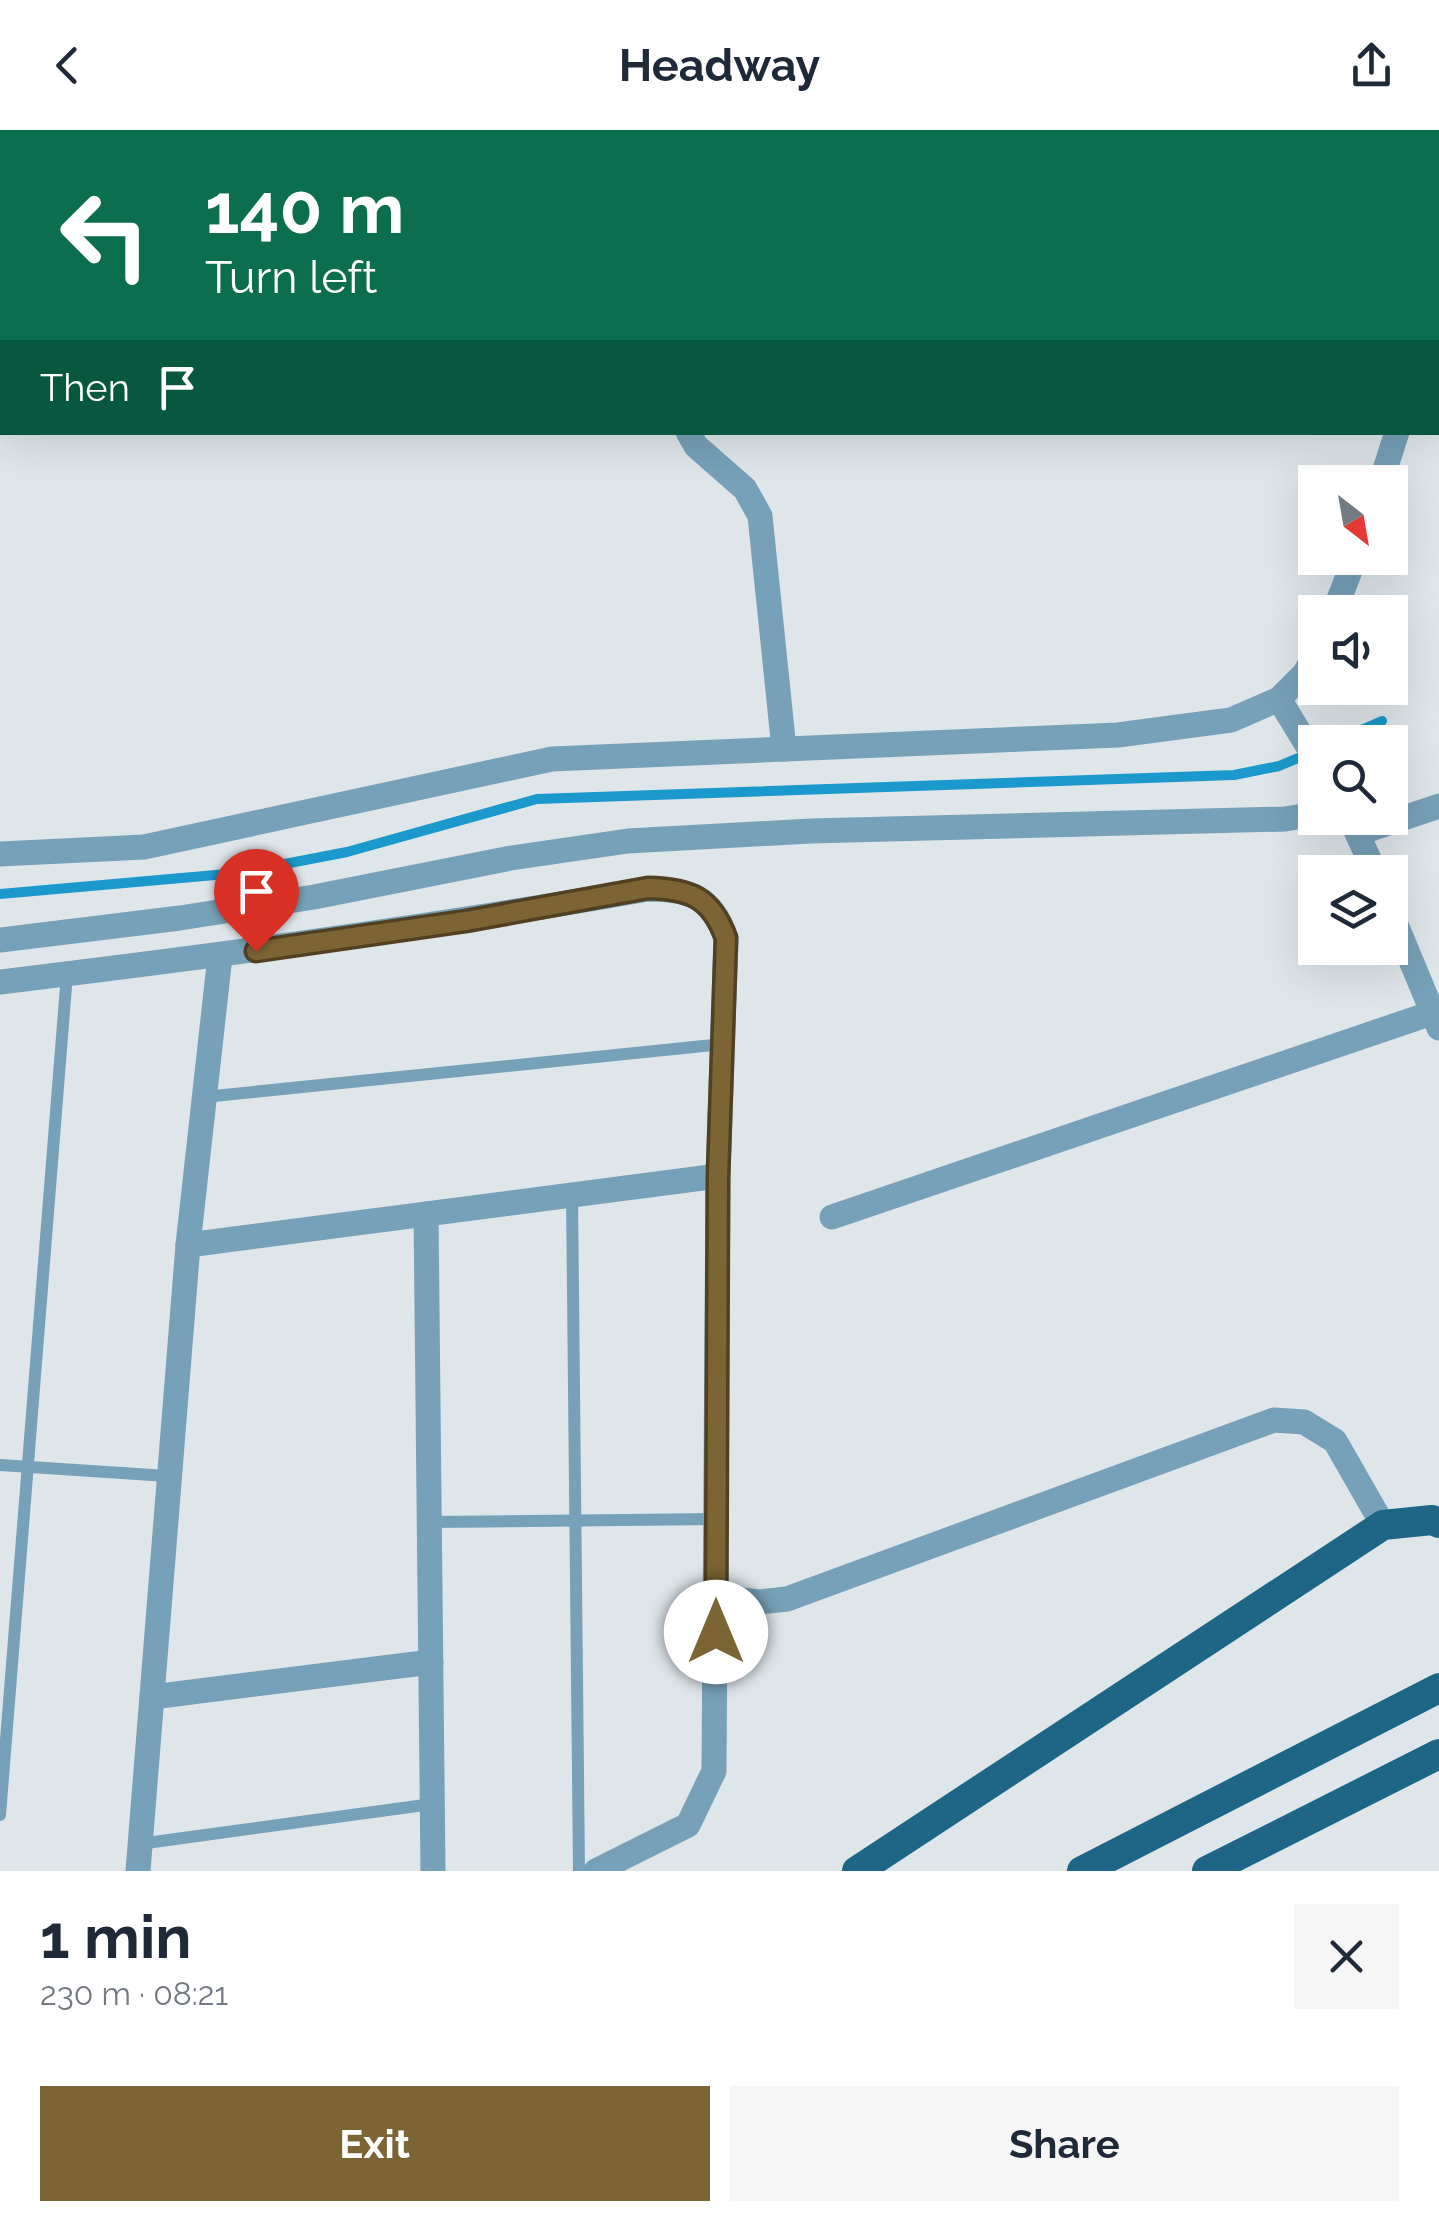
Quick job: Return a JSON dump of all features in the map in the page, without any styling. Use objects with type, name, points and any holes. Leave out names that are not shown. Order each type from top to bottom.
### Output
[{"type":"main road","points":[[857,1871],[1383,1524],[1432,1520],[1439,1523]]},
{"type":"main road","points":[[1082,1871],[1439,1688]]},
{"type":"main road","points":[[1207,1871],[1432,1758]]},
{"type":"street","points":[[690,435],[696,446],[745,489],[760,516],[784,749]]},
{"type":"street","points":[[1386,465],[1396,435]]},
{"type":"street","points":[[0,854],[144,847],[552,760],[1118,735],[1285,709],[1298,686]]},
{"type":"street","points":[[1285,709],[1298,730]]},
{"type":"street","points":[[0,940],[314,897],[510,858],[628,841],[811,830],[1298,817]]},
{"type":"street","points":[[0,982],[466,921],[648,888],[674,889],[695,896],[718,915],[726,938],[718,1176],[714,1770],[688,1824],[596,1871]]},
{"type":"street","points":[[832,1218],[1436,1020],[1408,953]]},
{"type":"street","points":[[138,1871],[188,1245],[220,956]]},
{"type":"street","points":[[188,1245],[718,1176]]},
{"type":"street","points":[[426,1214],[433,1871]]},
{"type":"street","points":[[716,1597],[759,1602],[786,1599],[1274,1420],[1304,1422],[1335,1441],[1383,1524]]},
{"type":"street","points":[[152,1697],[431,1662]]},
{"type":"lane","points":[[0,1815],[67,974]]},
{"type":"lane","points":[[204,1097],[723,1044]]},
{"type":"lane","points":[[572,1195],[578,1871]]},
{"type":"lane","points":[[0,1465],[168,1476]]},
{"type":"lane","points":[[429,1522],[716,1519]]},
{"type":"lane","points":[[139,1844],[432,1804]]},
{"type":"waterway","points":[[1373,725],[1382,721]]},
{"type":"waterway","points":[[0,894],[238,873],[347,852],[537,799],[1234,775],[1298,758]]},
{"type":"route","points":[[256,951],[466,921],[648,888],[674,889],[695,896],[718,915],[726,938],[718,1176],[716,1632]]}]
